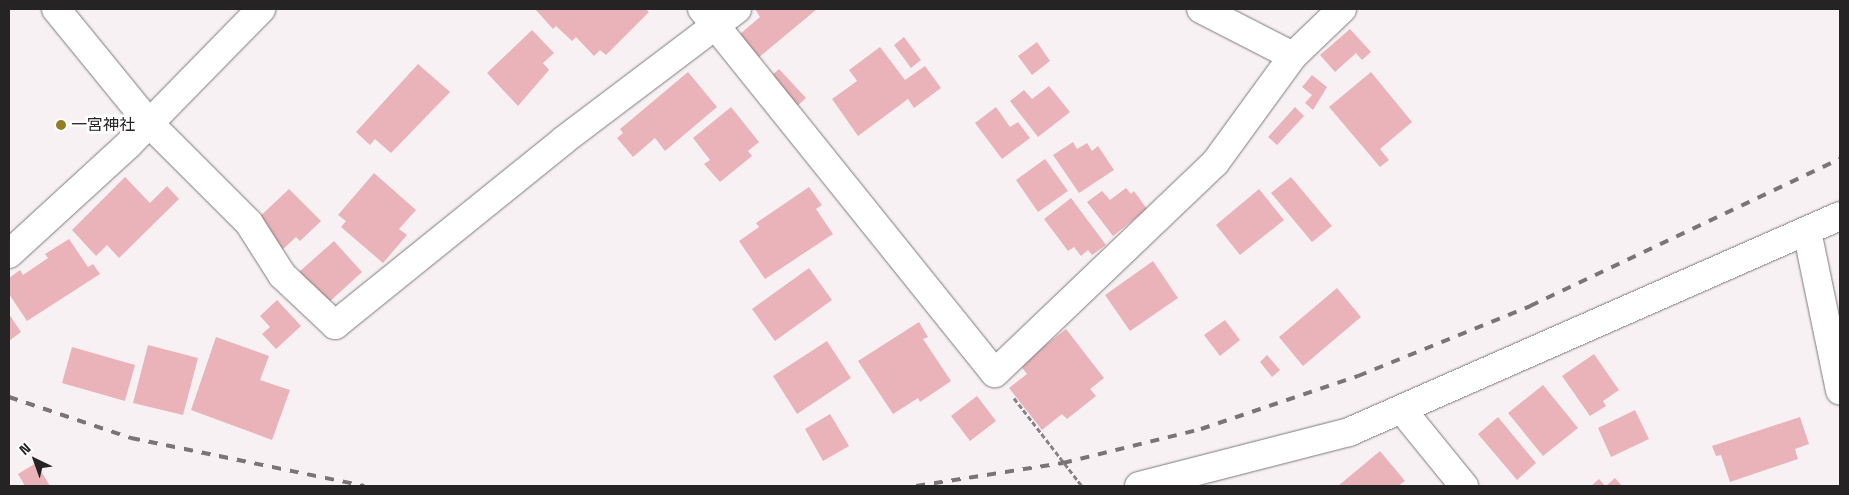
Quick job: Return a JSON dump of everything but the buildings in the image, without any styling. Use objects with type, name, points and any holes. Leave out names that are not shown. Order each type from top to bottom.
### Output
[{"type":"street","points":[[56,9],[149,123],[250,223],[282,275],[335,325],[564,140],[709,17],[737,9]]},
{"type":"street","points":[[9,254],[149,123],[261,9]]},
{"type":"street","points":[[1202,9],[1293,56]]},
{"type":"street","points":[[709,17],[995,373],[1215,164],[1293,56],[1342,9]]},
{"type":"street","points":[[1139,486],[1349,432],[1403,410],[1840,216]]},
{"type":"street","points":[[1806,231],[1840,392]]},
{"type":"street","points":[[1403,410],[1464,486]]},
{"type":"path","points":[[995,373],[1082,486]]},
{"type":"railway","points":[[916,486],[1063,463],[1201,429],[1358,376],[1530,306],[1840,159]]},
{"type":"railway","points":[[9,397],[131,438],[364,486]]},
{"type":"place","name":"一宮神社","points":[[61,125]]}]
